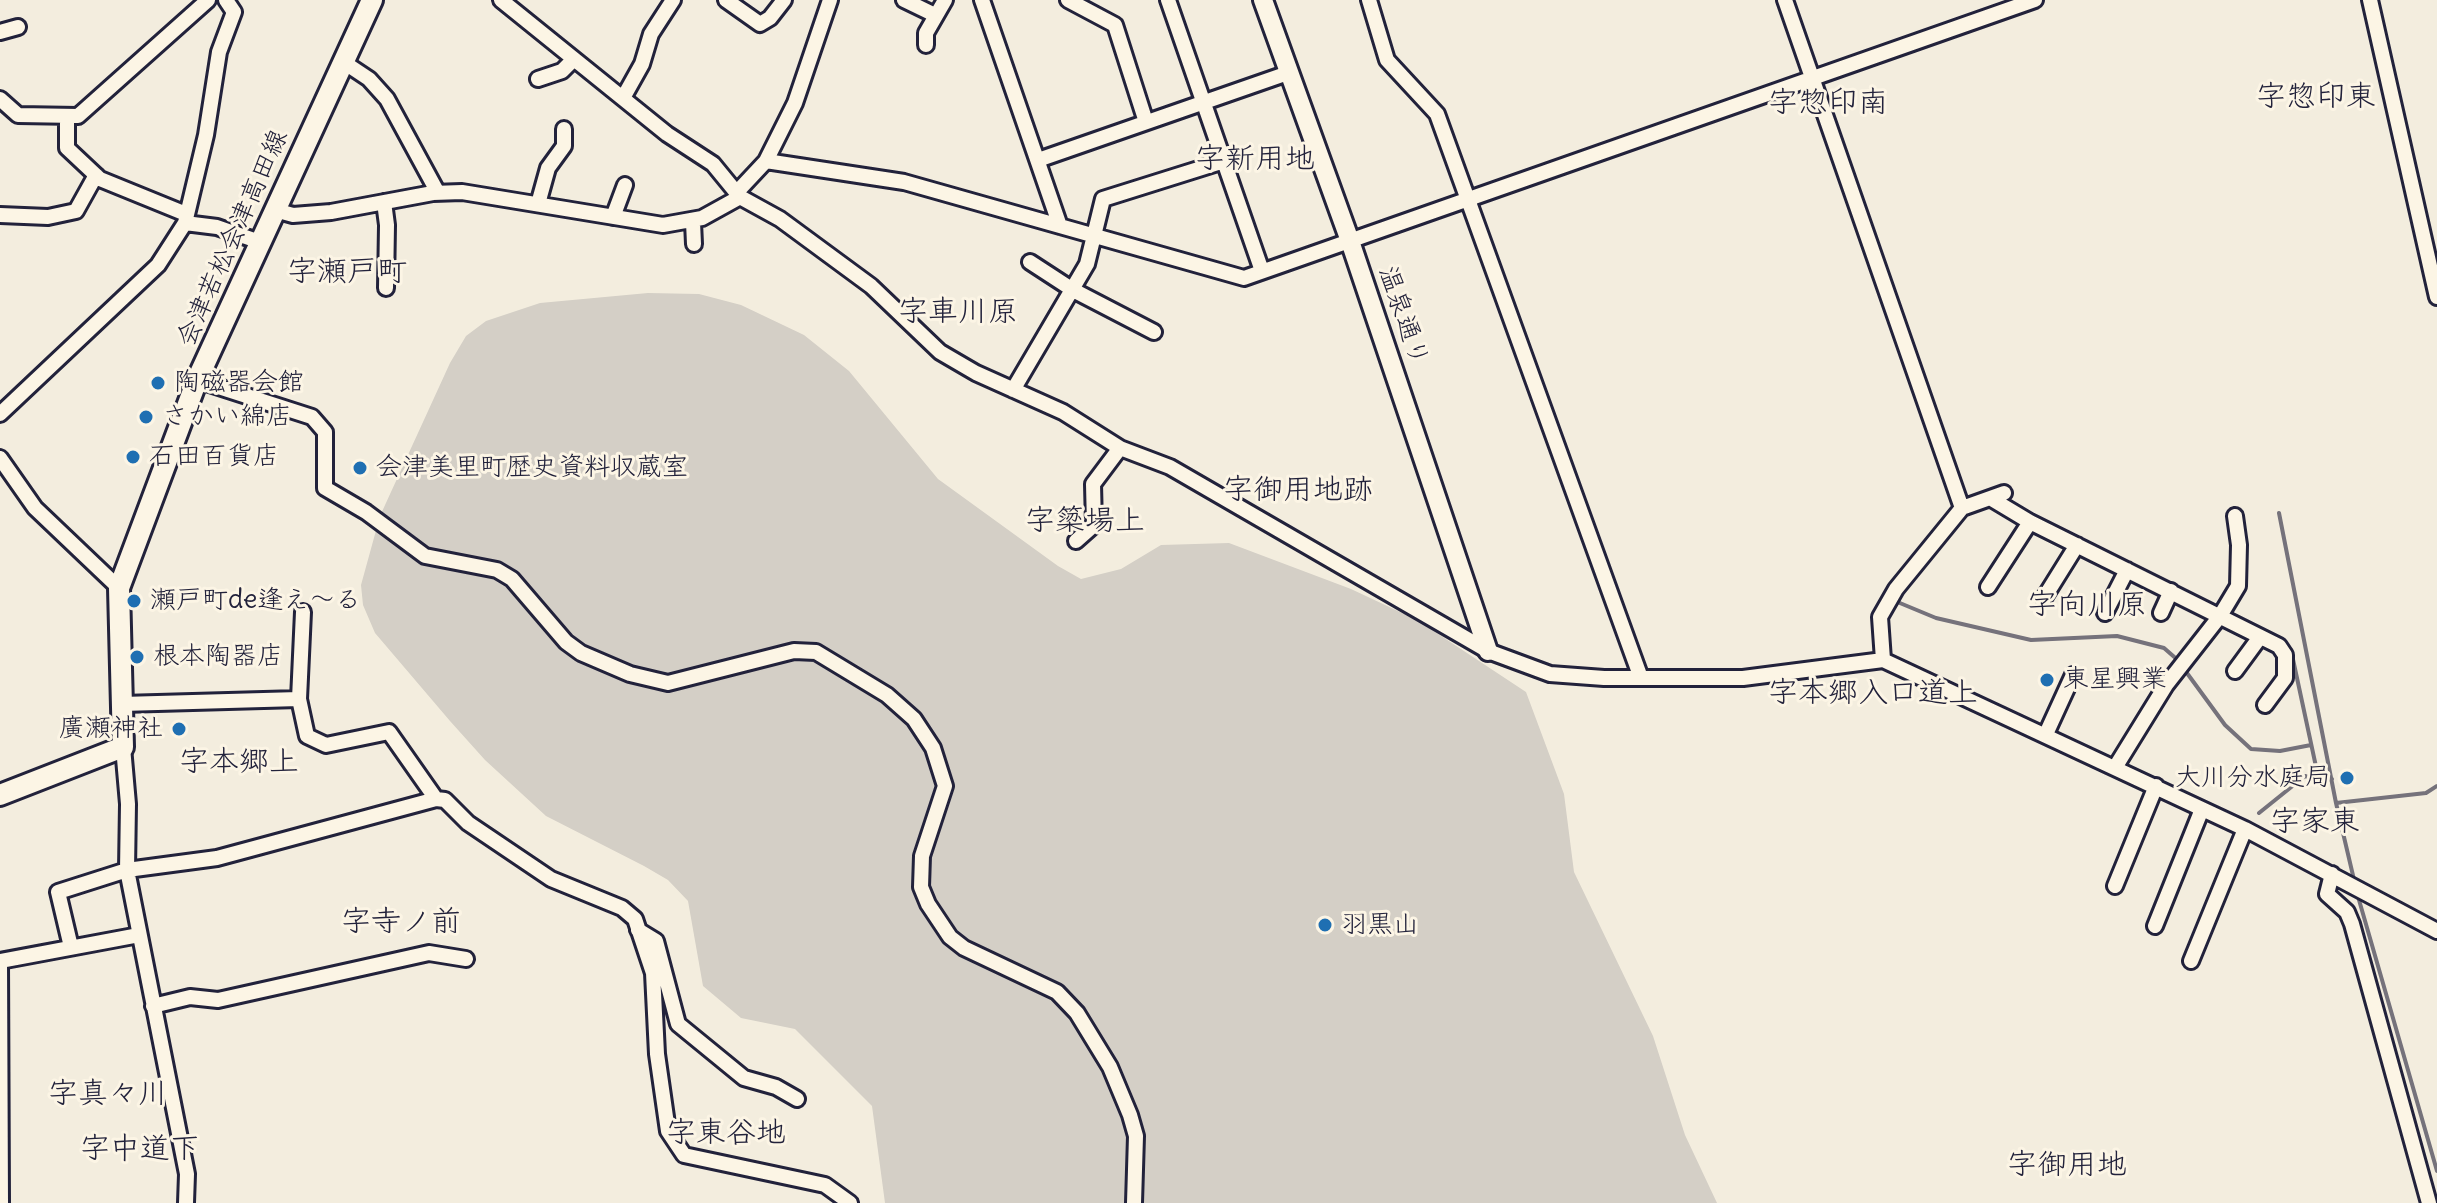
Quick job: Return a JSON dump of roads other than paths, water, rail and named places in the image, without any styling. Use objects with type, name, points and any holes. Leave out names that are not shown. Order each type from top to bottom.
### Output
[{"type":"main road","name":"会津若松会津高田線","points":[[123,747],[119,588],[197,380],[372,0]]},
{"type":"main road","points":[[0,795],[123,747]]},
{"type":"street","points":[[0,99],[18,115],[67,117],[85,110],[208,0]]},
{"type":"street","points":[[0,414],[158,265],[185,218],[203,147],[219,52],[234,12],[226,0]]},
{"type":"street","points":[[501,0],[667,134],[713,164],[738,195],[780,219],[871,286],[940,352],[1063,412],[1120,448],[1170,467],[1488,651],[1550,674],[1641,678],[1743,678],[1883,660],[2116,766],[2245,829],[2437,931]]},
{"type":"street","points":[[623,98],[642,64],[651,34],[673,0]]},
{"type":"street","points":[[726,0],[760,24],[770,18],[784,0]]},
{"type":"street","points":[[275,210],[293,215],[462,192],[663,225],[693,222],[720,211],[738,195],[766,161],[795,103],[830,0]]},
{"type":"street","points":[[904,0],[935,15]]},
{"type":"street","points":[[926,45],[926,33],[945,0]]},
{"type":"street","points":[[982,0],[1060,226]]},
{"type":"street","points":[[1068,0],[1115,25],[1146,122]]},
{"type":"street","points":[[1168,0],[1262,271]]},
{"type":"street","name":"温泉通り","points":[[1263,0],[1350,241],[1488,651]]},
{"type":"street","points":[[1369,0],[1387,60],[1437,114],[1641,678]]},
{"type":"street","points":[[1785,0],[1962,508]]},
{"type":"street","points":[[766,161],[904,182],[1244,278],[2035,0]]},
{"type":"street","points":[[2370,0],[2437,297]]},
{"type":"street","points":[[0,32],[18,27]]},
{"type":"street","points":[[538,79],[562,71],[574,59]]},
{"type":"street","points":[[342,61],[369,79],[387,99],[438,193]]},
{"type":"street","points":[[1038,160],[1288,73]]},
{"type":"street","points":[[67,117],[67,148],[96,175],[185,218],[260,242]]},
{"type":"street","points":[[538,204],[548,168],[564,146],[564,129]]},
{"type":"street","points":[[1013,390],[1087,264],[1103,199],[1224,161]]},
{"type":"street","points":[[0,215],[48,217],[76,211],[96,175]]},
{"type":"street","points":[[613,217],[625,185]]},
{"type":"street","points":[[384,202],[387,225],[386,288]]},
{"type":"street","points":[[693,222],[694,244]]},
{"type":"street","points":[[1030,262],[1073,290],[1154,332]]},
{"type":"street","points":[[197,380],[312,417],[325,432],[325,488],[366,512],[425,556],[497,570],[512,579],[566,642],[581,653],[630,674],[668,683],[794,651],[816,652],[887,695],[914,719],[933,748],[945,786],[922,856],[921,887],[928,904],[944,929],[964,948],[1057,992],[1077,1013],[1110,1067],[1130,1115],[1136,1136],[1134,1203]]},
{"type":"street","points":[[1076,541],[1094,525],[1093,484],[1120,448]]},
{"type":"street","points":[[0,458],[35,508],[119,588]]},
{"type":"street","points":[[1883,660],[1880,617],[1896,589],[1962,508],[1997,495],[2030,522],[2279,646],[2285,655],[2285,678],[2265,705]]},
{"type":"street","points":[[2116,766],[2166,685],[2220,616],[2238,586],[2239,545],[2235,516]]},
{"type":"street","points":[[1988,587],[2030,522]]},
{"type":"street","points":[[2044,598],[2077,545]]},
{"type":"street","points":[[2105,613],[2127,570]]},
{"type":"street","points":[[2161,613],[2171,591]]},
{"type":"street","points":[[303,612],[299,699],[303,724],[314,741],[326,745],[389,732],[436,799]]},
{"type":"street","points":[[2235,671],[2260,637]]},
{"type":"street","points":[[2046,734],[2073,675]]},
{"type":"street","points":[[122,704],[299,699]]},
{"type":"street","points":[[123,747],[128,804],[127,870],[187,1174],[186,1203]]},
{"type":"street","points":[[2115,886],[2156,786]]},
{"type":"street","points":[[71,947],[58,892],[127,870],[217,858],[436,799],[445,800],[468,823],[551,879],[622,908],[635,919],[655,983],[657,1054],[668,1131],[684,1155],[825,1185],[850,1203]]},
{"type":"street","points":[[2155,926],[2202,809]]},
{"type":"street","points":[[2191,961],[2245,829]]},
{"type":"street","points":[[2336,877],[2327,894],[2347,912],[2352,924],[2429,1203]]},
{"type":"street","points":[[638,930],[656,941],[678,1024],[744,1078],[776,1087],[797,1099]]},
{"type":"street","points":[[1,1203],[0,961],[139,935]]},
{"type":"street","points":[[153,1006],[190,997],[218,1000],[429,953],[466,959]]},
{"type":"waterway","points":[[2279,513],[2336,803]]},
{"type":"waterway","points":[[1895,601],[1936,618],[2031,640],[2117,636],[2164,648],[2180,662]]},
{"type":"waterway","points":[[2291,650],[2318,776],[2323,780],[2332,779]]},
{"type":"waterway","points":[[2184,669],[2225,725],[2251,749],[2280,751],[2311,745]]},
{"type":"waterway","points":[[2259,813],[2305,776],[2322,781]]},
{"type":"waterway","points":[[2355,884],[2336,803],[2426,793],[2437,786]]},
{"type":"waterway","points":[[2357,893],[2437,1171]]},
{"type":"place","name":"陶磁器会館","points":[[158,383]]},
{"type":"place","name":"さかい綿店","points":[[146,417]]},
{"type":"place","name":"石田百貨店","points":[[133,457]]},
{"type":"place","name":"会津美里町歴史資料収蔵室","points":[[360,468]]},
{"type":"place","name":"瀬戸町de逢え〜る","points":[[134,601]]},
{"type":"place","name":"根本陶器店","points":[[137,657]]},
{"type":"place","name":"東星興業","points":[[2047,680]]},
{"type":"place","name":"廣瀬神社","points":[[179,729]]},
{"type":"place","name":"大川分水庭局","points":[[2347,778]]},
{"type":"place","name":"羽黒山","points":[[1325,925]]},
{"type":"district","name":"字惣印東","points":[[2316,97]]},
{"type":"district","name":"字惣印南","points":[[1828,103]]},
{"type":"district","name":"字新用地","points":[[1255,159]]},
{"type":"district","name":"字瀬戸町","points":[[347,272]]},
{"type":"district","name":"字車川原","points":[[958,312]]},
{"type":"district","name":"字御用地跡","points":[[1298,490]]},
{"type":"district","name":"字簗場上","points":[[1085,521]]},
{"type":"district","name":"字向川原","points":[[2087,605]]},
{"type":"district","name":"字本郷入口道上","points":[[1873,693]]},
{"type":"district","name":"字本郷上","points":[[239,762]]},
{"type":"district","name":"字家東","points":[[2315,822]]},
{"type":"district","name":"字寺ノ前","points":[[401,922]]},
{"type":"district","name":"字真々川","points":[[108,1094]]},
{"type":"district","name":"字東谷地","points":[[726,1133]]},
{"type":"district","name":"字中道下","points":[[140,1149]]},
{"type":"district","name":"字御用地","points":[[2067,1165]]}]
